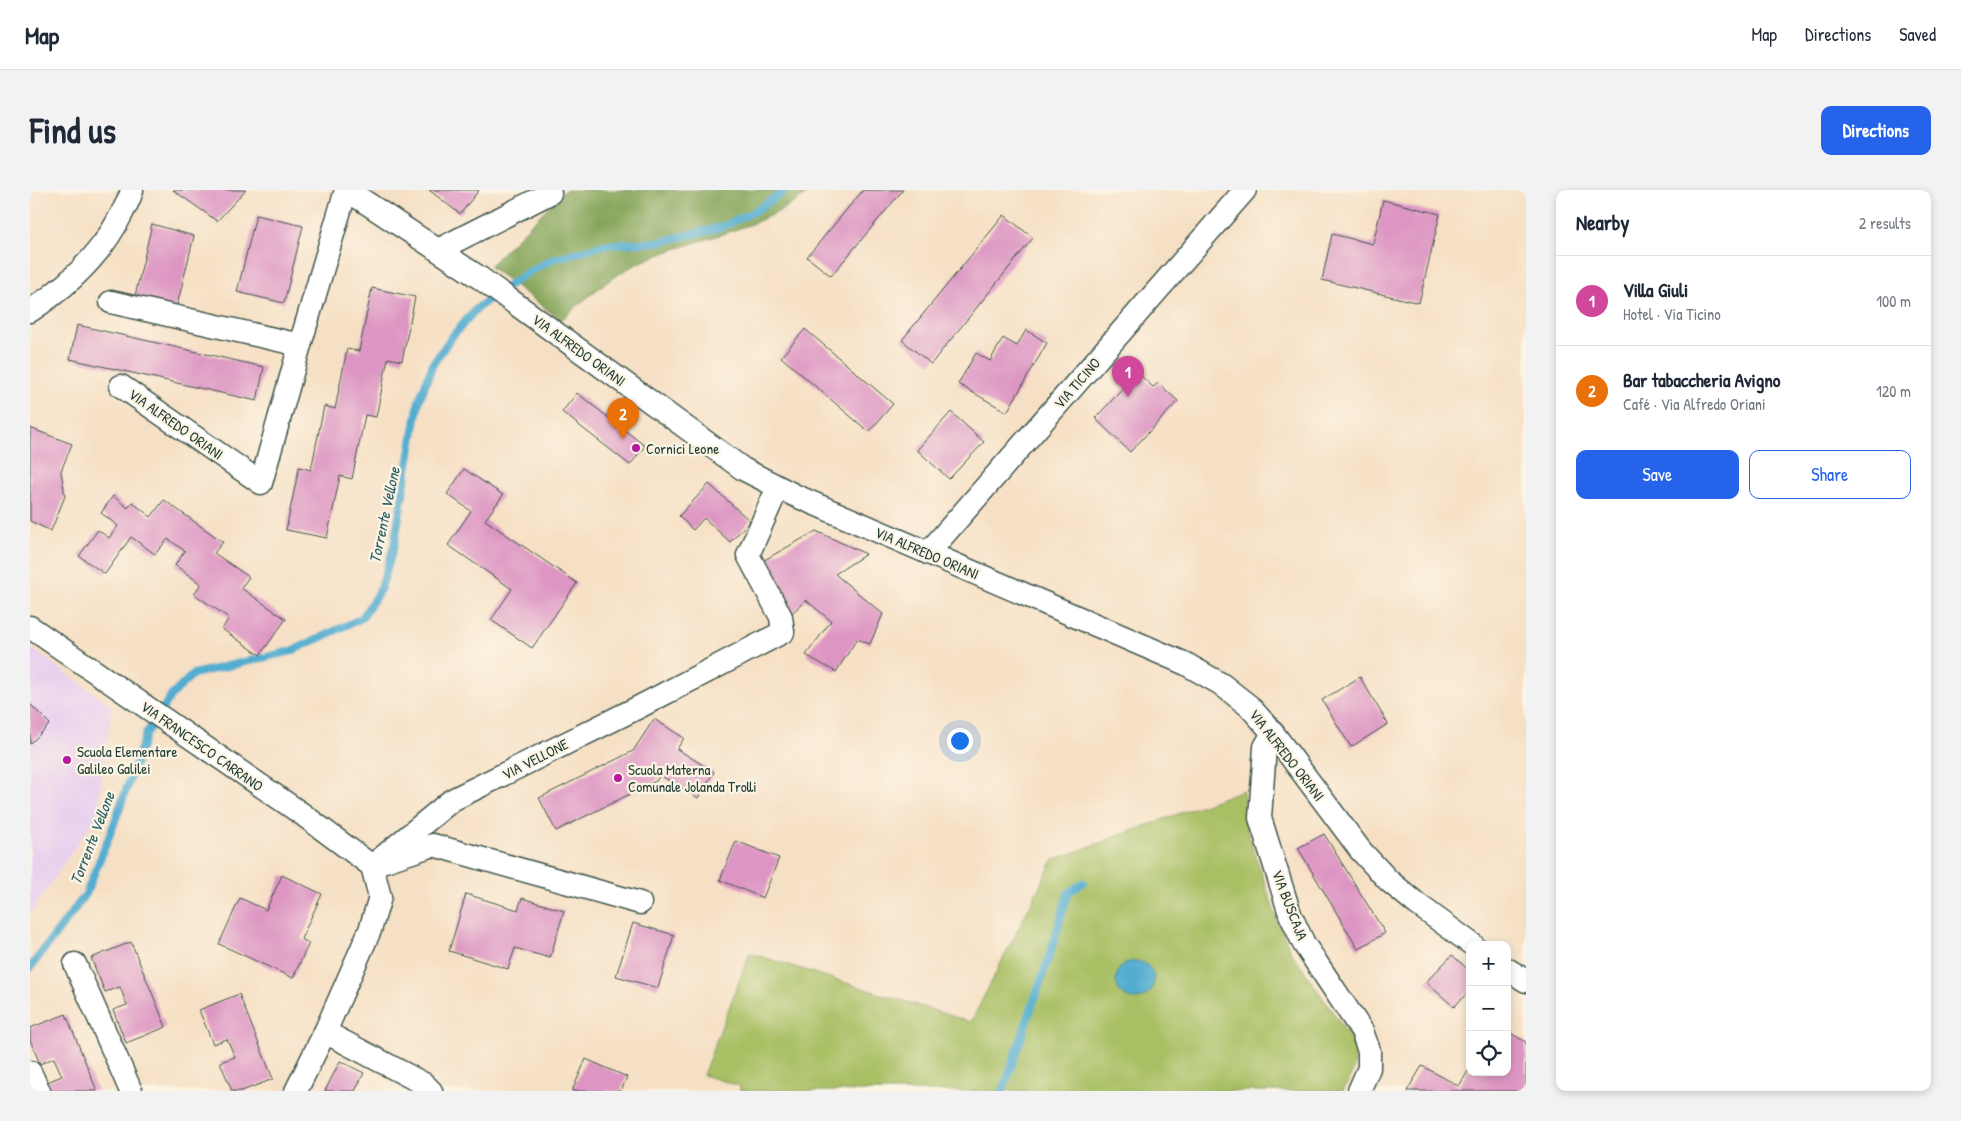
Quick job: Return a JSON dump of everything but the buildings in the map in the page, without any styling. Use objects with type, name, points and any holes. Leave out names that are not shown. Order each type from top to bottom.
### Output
[{"type":"street","points":[[30,311],[74,277],[94,258],[111,235],[132,190]]},
{"type":"street","name":"VIA TICINO","points":[[928,553],[1245,190]]},
{"type":"street","name":"VIA ALFREDO ORIANI","points":[[121,386],[261,483],[300,345],[355,192],[480,278],[743,469],[778,487],[1186,664],[1221,684],[1249,706],[1273,733],[1361,851],[1389,881],[1468,941]]},
{"type":"street","points":[[438,250],[550,193]]},
{"type":"street","points":[[112,302],[300,345]]},
{"type":"street","name":"VIA VELLONE","points":[[372,866],[452,800],[639,707],[783,632],[782,617],[748,555],[778,487]]},
{"type":"street","name":"VIA FRANCESCO CARRANO","points":[[30,627],[302,814],[372,866]]},
{"type":"street","name":"VIA BUSCAJA","points":[[1273,733],[1264,747],[1260,818],[1290,914],[1304,944],[1362,1031],[1369,1050],[1369,1068],[1359,1091]]},
{"type":"street","points":[[296,1091],[325,1032],[370,930],[380,897],[372,866],[433,845],[640,903]]},
{"type":"street","points":[[75,964],[131,1091]]},
{"type":"street","points":[[1511,972],[1526,981]]},
{"type":"street","points":[[325,1032],[424,1084],[431,1091]]},
{"type":"street","points":[[30,1072],[39,1091]]},
{"type":"shaded area","name":"Scuola Elementare Galileo Galilei","points":[[30,647],[112,706],[97,815],[30,914]]},
{"type":"green space","points":[[565,190],[812,190],[792,204],[750,224],[641,262],[599,288],[561,320],[489,266]]},
{"type":"green space","points":[[1243,790],[1246,827],[1277,920],[1291,952],[1352,1040],[1355,1054],[1354,1067],[1343,1091],[740,1091],[740,1086],[703,1075],[750,953],[971,1022],[1053,860]]},
{"type":"water","points":[[1135,961],[1142,962],[1148,967],[1153,973],[1153,987],[1148,993],[1142,998],[1135,999],[1128,998],[1122,993],[1117,987],[1116,980],[1117,973],[1122,967],[1128,962]]},
{"type":"waterway","name":"Torrente Vellone","points":[[30,968],[86,894],[114,824],[146,734],[171,696],[193,674],[292,651],[362,618],[381,588],[394,546],[419,401],[433,364],[450,339],[477,308],[525,274],[553,259],[604,245],[659,242],[722,227],[755,211],[786,190]]},
{"type":"waterway","points":[[1003,1091],[1050,954],[1068,893],[1083,883]]},
{"type":"place","name":"Villa Giuli","points":[[1128,397]]},
{"type":"place","name":"Bar tabaccheria Avigno","points":[[623,439]]},
{"type":"place","name":"Cornici Leone","points":[[636,448]]},
{"type":"place","name":"Scuola Elementare Galileo Galilei","points":[[67,760]]},
{"type":"place","name":"Scuola Materna Comunale Jolanda Trolli","points":[[618,778]]}]
